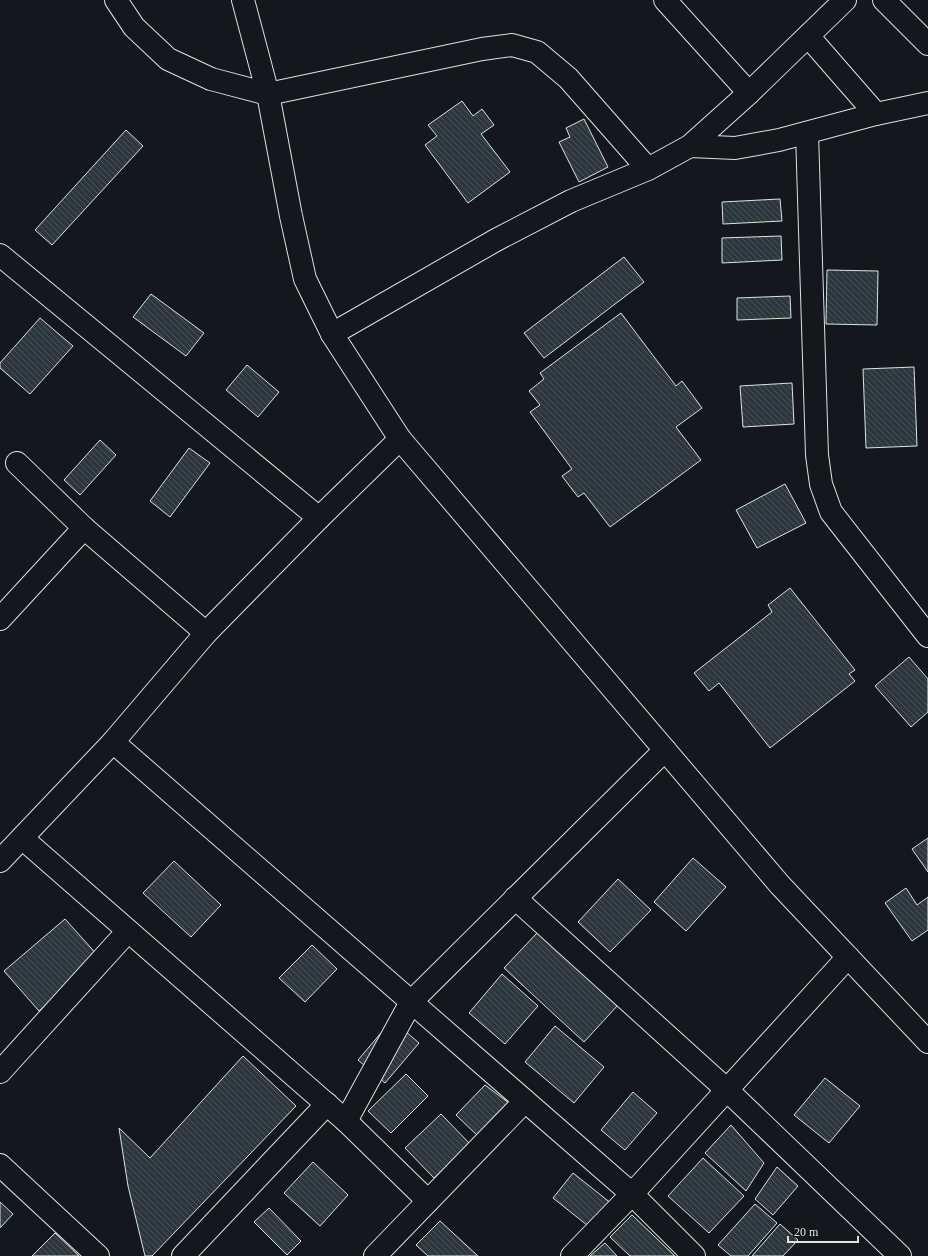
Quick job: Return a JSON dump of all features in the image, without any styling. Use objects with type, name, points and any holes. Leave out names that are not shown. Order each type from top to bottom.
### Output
[{"type":"street","points":[[116,0],[134,27],[168,59],[211,79],[268,94],[482,49],[512,45],[537,52],[568,78],[648,169]]},
{"type":"street","points":[[242,0],[268,94],[291,216],[305,279],[332,334],[400,439],[780,885],[928,1042]]},
{"type":"street","points":[[665,0],[749,93]]},
{"type":"street","points":[[332,334],[496,240],[570,201],[648,169],[690,146],[749,93],[845,0]]},
{"type":"street","points":[[884,0],[928,44]]},
{"type":"street","points":[[808,36],[876,114]]},
{"type":"street","points":[[690,146],[735,148],[779,140],[876,114],[928,103]]},
{"type":"street","points":[[807,133],[817,455],[821,484],[831,512],[928,636]]},
{"type":"street","points":[[0,255],[319,518]]},
{"type":"street","points":[[0,861],[113,742],[206,633],[319,518],[400,439]]},
{"type":"street","points":[[17,463],[84,528],[206,633]]},
{"type":"street","points":[[0,619],[84,528]]},
{"type":"street","points":[[113,742],[632,1194],[694,1256]]},
{"type":"street","points":[[346,1121],[411,1002],[665,750]]},
{"type":"street","points":[[22,838],[346,1121],[428,1201]]},
{"type":"street","points":[[515,898],[727,1090],[900,1256]]},
{"type":"street","points":[[0,1072],[128,931]]},
{"type":"street","points":[[572,1256],[632,1194],[848,957]]},
{"type":"street","points":[[375,1256],[525,1101]]},
{"type":"street","points":[[183,1256],[326,1104]]},
{"type":"street","points":[[0,1165],[98,1256]]},
{"type":"building","points":[[462,101],[473,116],[482,109],[494,125],[481,134],[510,172],[468,203],[425,145],[437,136],[428,125]]},
{"type":"building","points":[[584,119],[608,167],[579,182],[559,142],[570,137],[566,128]]},
{"type":"building","points":[[126,130],[143,146],[52,245],[35,230]]},
{"type":"building","points":[[780,199],[782,221],[723,224],[722,202]]},
{"type":"building","points":[[781,236],[782,260],[722,263],[722,238]]},
{"type":"building","points":[[624,257],[644,282],[544,358],[524,333]]},
{"type":"building","points":[[827,270],[878,271],[877,325],[826,324]]},
{"type":"building","points":[[151,294],[204,333],[186,356],[133,317]]},
{"type":"building","points":[[790,296],[791,318],[737,320],[737,298]]},
{"type":"building","points":[[621,313],[676,386],[682,381],[702,408],[676,427],[701,460],[610,527],[584,493],[578,497],[562,476],[572,469],[530,412],[540,405],[529,391],[544,379],[540,373]]},
{"type":"building","points":[[40,318],[73,346],[30,394],[0,368],[0,363]]},
{"type":"building","points":[[247,365],[279,392],[258,417],[226,390]]},
{"type":"building","points":[[914,367],[917,446],[866,448],[863,369]]},
{"type":"building","points":[[792,383],[794,424],[743,427],[740,386]]},
{"type":"building","points":[[100,440],[116,455],[80,495],[64,480]]},
{"type":"building","points":[[189,448],[210,463],[170,517],[150,501]]},
{"type":"building","points":[[785,484],[806,523],[757,548],[736,510]]},
{"type":"building","points":[[790,588],[855,670],[849,674],[855,681],[770,748],[719,683],[709,691],[694,673],[772,612],[768,605]]},
{"type":"building","points":[[909,657],[928,679],[928,712],[911,727],[875,686]]},
{"type":"building","points":[[928,838],[928,872],[912,849]]},
{"type":"building","points":[[693,858],[726,887],[686,931],[654,902]]},
{"type":"building","points":[[174,861],[221,905],[191,937],[143,893]]},
{"type":"building","points":[[618,879],[651,910],[610,952],[578,922]]},
{"type":"building","points":[[906,888],[917,905],[928,897],[928,930],[912,941],[885,903]]},
{"type":"building","points":[[65,919],[100,958],[39,1011],[4,971]]},
{"type":"building","points":[[538,932],[618,1005],[584,1042],[504,968]]},
{"type":"building","points":[[312,945],[337,969],[305,1002],[279,978]]},
{"type":"building","points":[[502,974],[538,1006],[505,1044],[469,1013]]},
{"type":"building","points":[[392,1020],[419,1043],[385,1083],[358,1060]]},
{"type":"building","points":[[555,1026],[604,1067],[574,1103],[525,1062]]},
{"type":"building","points":[[243,1056],[296,1106],[152,1256],[145,1256],[128,1186],[119,1128],[150,1158]]},
{"type":"building","points":[[406,1074],[428,1096],[391,1133],[368,1111]]},
{"type":"building","points":[[825,1078],[860,1106],[829,1143],[794,1115]]},
{"type":"building","points":[[485,1085],[509,1103],[480,1138],[456,1115]]},
{"type":"building","points":[[633,1092],[657,1113],[625,1150],[601,1130]]},
{"type":"building","points":[[441,1114],[470,1144],[434,1178],[405,1148]]},
{"type":"building","points":[[731,1125],[764,1163],[746,1191],[705,1153]]},
{"type":"building","points":[[703,1158],[744,1196],[709,1233],[668,1196]]},
{"type":"building","points":[[313,1162],[348,1195],[320,1226],[284,1193]]},
{"type":"building","points":[[777,1167],[798,1186],[773,1215],[755,1199]]},
{"type":"building","points":[[573,1173],[612,1204],[592,1229],[553,1198]]},
{"type":"building","points":[[0,1202],[13,1214],[0,1228]]},
{"type":"building","points":[[755,1204],[777,1223],[748,1256],[731,1256],[718,1245]]},
{"type":"building","points":[[269,1208],[301,1241],[287,1255],[254,1222]]},
{"type":"building","points":[[632,1215],[675,1256],[630,1256],[610,1237]]},
{"type":"building","points":[[440,1221],[478,1256],[428,1256],[416,1245]]},
{"type":"building","points":[[780,1224],[798,1240],[783,1256],[752,1256]]},
{"type":"building","points":[[55,1233],[79,1256],[32,1256]]},
{"type":"building","points":[[605,1243],[617,1256],[590,1256]]}]
